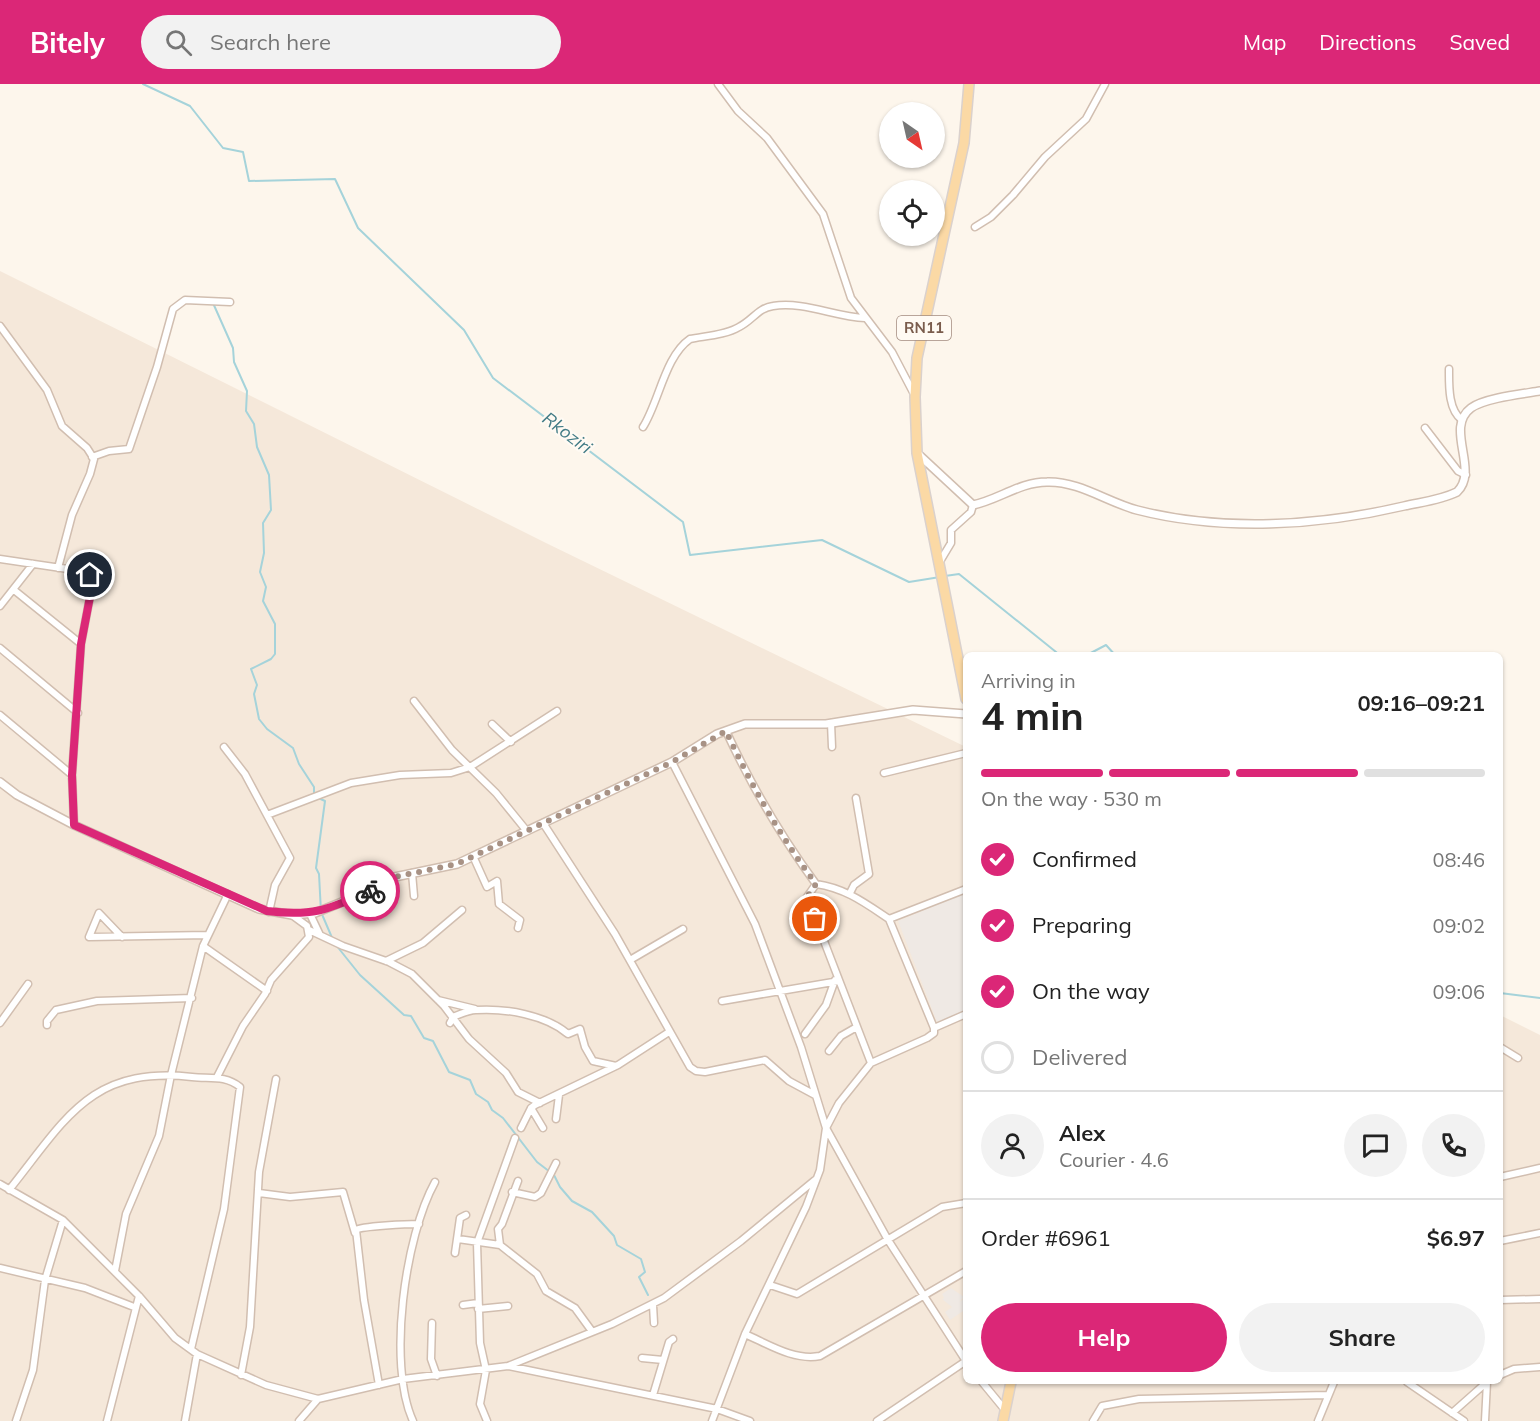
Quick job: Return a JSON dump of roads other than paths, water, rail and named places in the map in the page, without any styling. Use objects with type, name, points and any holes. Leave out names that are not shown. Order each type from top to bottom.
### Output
[{"type":"main road","name":"RN11","points":[[963,685],[917,453],[915,397],[918,358],[962,156],[969,84]]},
{"type":"main road","points":[[1003,1421],[1011,1384]]},
{"type":"street","points":[[718,84],[738,111],[766,138],[822,214],[848,292],[892,352],[915,397]]},
{"type":"street","points":[[975,227],[991,217],[1045,157],[1086,119],[1105,84]]},
{"type":"street","points":[[92,457],[129,448],[157,368],[173,309],[185,300],[230,302]]},
{"type":"street","points":[[643,427],[667,372],[684,342],[690,339],[732,331],[751,318],[759,309],[774,306],[815,309],[847,317],[865,318]]},
{"type":"street","points":[[0,326],[47,390],[62,426],[92,457],[94,464],[72,515],[58,568]]},
{"type":"street","points":[[1449,369],[1449,392],[1457,416],[1462,420]]},
{"type":"street","points":[[973,505],[1029,484],[1048,482],[1062,483],[1135,510],[1211,522],[1304,520],[1365,514],[1450,496],[1461,487],[1466,475],[1462,420],[1471,408],[1481,403],[1540,391]]},
{"type":"street","points":[[1425,428],[1458,471],[1466,475]]},
{"type":"street","points":[[917,453],[973,505]]},
{"type":"street","points":[[939,569],[951,543],[951,530],[971,512],[973,505]]},
{"type":"street","points":[[0,559],[88,572],[93,581],[81,644],[72,775],[74,825]]},
{"type":"street","points":[[0,606],[33,564]]},
{"type":"street","points":[[14,590],[81,644]]},
{"type":"street","points":[[0,648],[78,713]]},
{"type":"street","points":[[414,701],[427,714],[439,735],[526,831]]},
{"type":"street","points":[[0,782],[17,795],[74,825],[269,912],[292,915],[310,914],[374,889],[385,879],[457,864],[672,762],[726,731],[745,724],[831,723],[913,710],[963,714]]},
{"type":"street","points":[[267,815],[351,783],[400,775],[451,773],[470,767],[557,711]]},
{"type":"street","points":[[0,716],[72,775]]},
{"type":"street","points":[[831,723],[832,747]]},
{"type":"street","points":[[492,724],[511,742]]},
{"type":"street","points":[[712,1421],[745,1334],[806,1207],[820,1170],[826,1128],[839,1103],[871,1063],[934,1033],[934,1028],[889,919],[850,893],[832,886],[816,884],[788,846],[753,787],[726,731]]},
{"type":"street","points":[[224,747],[239,766],[290,858],[275,885],[269,912]]},
{"type":"street","points":[[884,773],[963,754]]},
{"type":"street","points":[[672,762],[695,802],[755,924],[801,1047],[826,1128],[888,1240],[963,1357]]},
{"type":"street","points":[[850,893],[854,885],[869,874],[856,798]]},
{"type":"street","points":[[543,823],[630,960],[690,1067],[696,1071],[705,1072],[765,1060],[789,1081],[815,1096]]},
{"type":"street","points":[[473,856],[488,887],[497,881],[499,904],[520,920],[518,928]]},
{"type":"street","points":[[412,873],[414,896]]},
{"type":"street","points":[[816,884],[807,897],[855,1028],[871,1063]]},
{"type":"street","points":[[889,919],[963,890]]},
{"type":"street","points":[[115,1271],[126,1214],[159,1136],[171,1075],[192,998],[203,946],[228,894]]},
{"type":"street","points":[[386,961],[423,943],[462,910]]},
{"type":"street","points":[[122,937],[99,913],[89,936],[122,937],[208,935]]},
{"type":"street","points":[[310,914],[320,935]]},
{"type":"street","points":[[292,915],[309,930],[412,974],[469,1039],[506,1073],[518,1092],[540,1103]]},
{"type":"street","points":[[630,960],[682,929]]},
{"type":"street","points":[[217,1077],[243,1026],[280,967],[309,937],[309,930]]},
{"type":"street","points":[[203,946],[267,991]]},
{"type":"street","points":[[722,1001],[837,980]]},
{"type":"street","points":[[805,1034],[826,1005],[837,980]]},
{"type":"street","points":[[0,1023],[28,984]]},
{"type":"street","points":[[47,1025],[47,1021],[56,1010],[97,1001],[192,998]]},
{"type":"street","points":[[439,1003],[533,1017],[557,1026],[568,1034],[580,1029],[585,1047],[593,1061],[596,1076]]},
{"type":"street","points":[[452,1020],[475,1010]]},
{"type":"street","points":[[934,1028],[963,1015]]},
{"type":"street","points":[[829,1051],[841,1036],[855,1028]]},
{"type":"street","points":[[521,1128],[531,1108],[616,1066],[669,1032]]},
{"type":"street","points":[[1503,1049],[1518,1058]]},
{"type":"street","points":[[593,1061],[616,1066]]},
{"type":"street","points":[[9,1190],[74,1109],[117,1081],[171,1075],[217,1077],[240,1087],[224,1209],[194,1352],[185,1421]]},
{"type":"street","points":[[241,1375],[250,1327],[259,1172],[276,1079]]},
{"type":"street","points":[[556,1119],[559,1095]]},
{"type":"street","points":[[528,1097],[531,1108],[543,1128]]},
{"type":"street","points":[[487,1421],[480,1404],[486,1370],[480,1343],[477,1243],[515,1138]]},
{"type":"street","points":[[512,1192],[535,1197],[541,1193],[556,1163]]},
{"type":"street","points":[[1503,1176],[1540,1168]]},
{"type":"street","points":[[0,1184],[63,1220],[139,1296],[170,1333],[194,1352],[266,1385],[318,1399],[403,1379],[508,1366],[653,1305],[741,1241],[816,1179]]},
{"type":"street","points":[[500,1245],[497,1234],[518,1180]]},
{"type":"street","points":[[413,1421],[403,1379],[402,1304],[419,1224],[427,1195],[435,1182]]},
{"type":"street","points":[[259,1193],[297,1197],[343,1192],[356,1236],[379,1385]]},
{"type":"street","points":[[770,1285],[797,1294],[942,1207],[963,1204]]},
{"type":"street","points":[[455,1253],[460,1218],[466,1215]]},
{"type":"street","points":[[16,1421],[33,1370],[45,1280],[63,1220]]},
{"type":"street","points":[[356,1236],[356,1230],[363,1226],[380,1228],[419,1224]]},
{"type":"street","points":[[1503,1240],[1540,1233]]},
{"type":"street","points":[[458,1239],[500,1245],[537,1274],[546,1291],[575,1308],[591,1330]]},
{"type":"street","points":[[0,1268],[85,1288],[134,1307]]},
{"type":"street","points":[[745,1334],[796,1356],[809,1358],[820,1356],[963,1273]]},
{"type":"street","points":[[107,1421],[134,1307],[139,1296]]},
{"type":"street","points":[[1503,1300],[1540,1299]]},
{"type":"street","points":[[464,1305],[508,1306]]},
{"type":"street","points":[[653,1305],[654,1323]]},
{"type":"street","points":[[432,1323],[431,1359],[437,1376]]},
{"type":"street","points":[[653,1395],[669,1342],[674,1339]]},
{"type":"street","points":[[642,1358],[663,1360]]},
{"type":"street","points":[[877,1421],[963,1363]]},
{"type":"street","points":[[508,1366],[717,1409],[750,1421]]},
{"type":"street","points":[[1503,1374],[1514,1369],[1540,1367]]},
{"type":"street","points":[[984,1384],[1005,1410]]},
{"type":"street","points":[[1318,1421],[1333,1384]]},
{"type":"street","points":[[1410,1384],[1464,1421]]},
{"type":"street","points":[[1452,1413],[1486,1384]]},
{"type":"street","points":[[1485,1421],[1488,1384]]},
{"type":"street","points":[[1093,1421],[1102,1406],[1139,1399],[1328,1395]]},
{"type":"street","points":[[299,1421],[318,1399]]},
{"type":"waterway","name":"Rkoziri","points":[[143,84],[190,106],[223,148],[243,152],[249,181],[335,179],[358,228],[464,330],[493,378],[683,522],[690,555],[822,540],[909,582],[940,577]]},
{"type":"waterway","points":[[213,303],[233,348],[234,362],[247,391],[246,411],[254,424],[257,447],[269,475],[271,510],[263,523],[264,553],[260,572],[266,587],[263,601],[275,624],[275,654],[271,659],[251,669],[257,685],[254,694],[259,719],[267,729],[293,748],[299,764],[314,787],[314,796],[325,801],[316,868],[319,874],[321,912],[333,940]]},
{"type":"waterway","name":"Rkoziri","points":[[945,576],[959,574],[1056,652]]},
{"type":"waterway","name":"Rkoziri","points":[[1093,652],[1106,645],[1112,652]]},
{"type":"waterway","points":[[336,945],[360,975],[404,1015],[411,1016],[424,1038],[433,1041],[449,1072],[470,1080],[476,1094],[488,1102],[492,1110],[503,1118],[537,1162],[554,1175],[560,1187],[572,1201],[592,1212],[614,1236],[617,1245],[641,1259],[645,1272],[639,1277],[648,1295]]},
{"type":"waterway","name":"Rkoziri","points":[[1503,993],[1540,998]]}]
